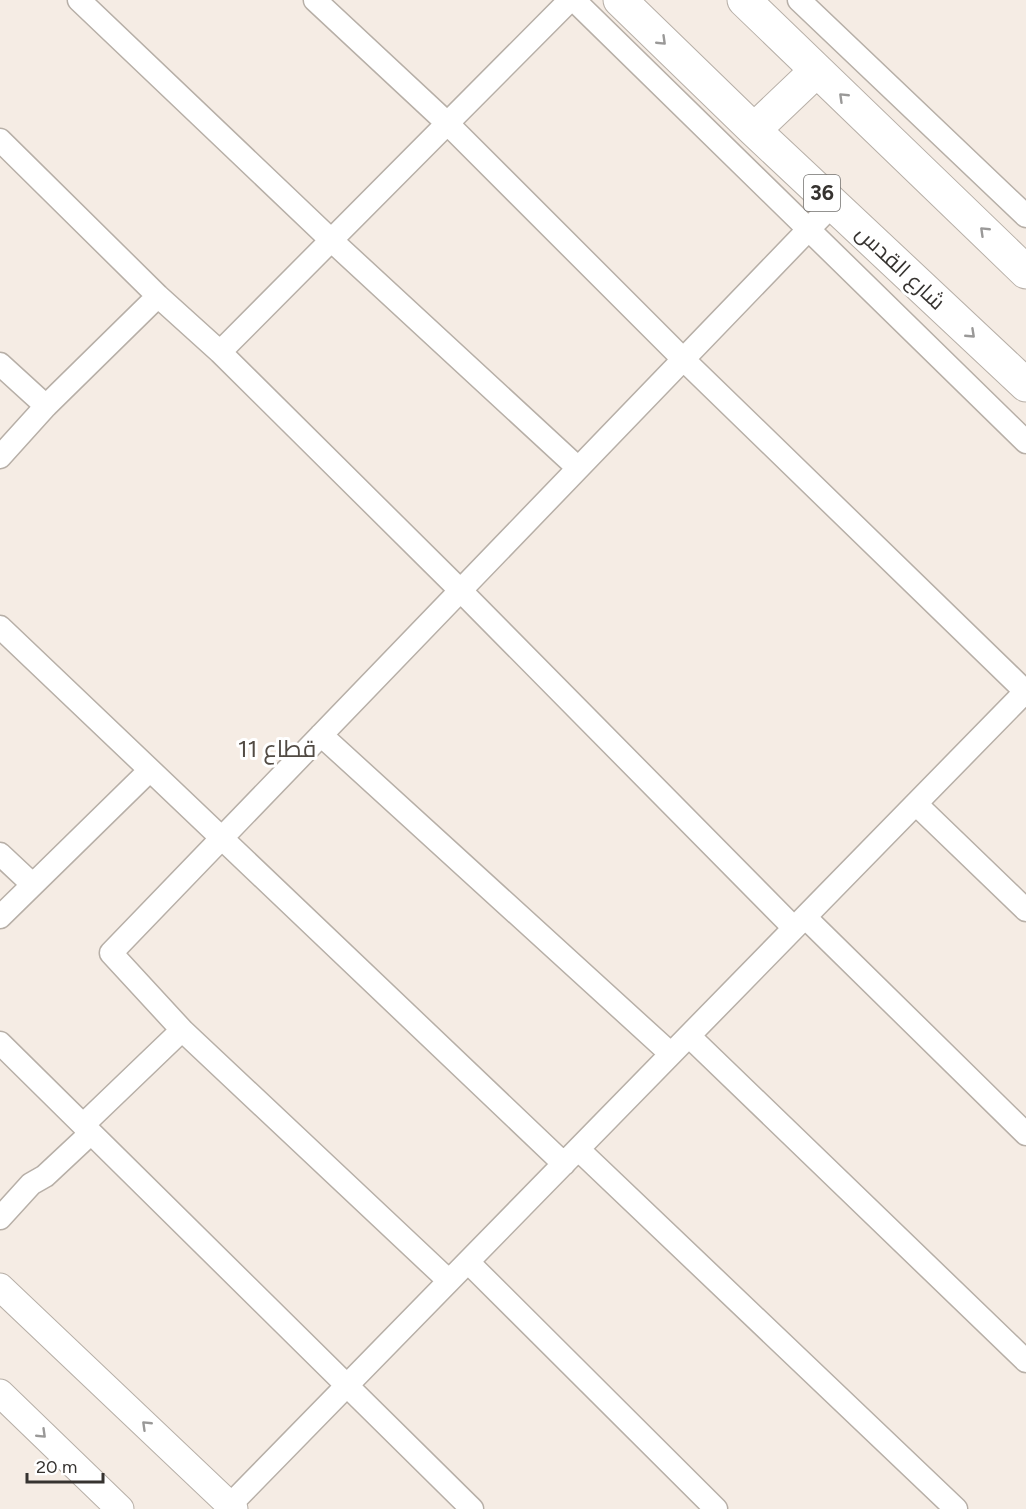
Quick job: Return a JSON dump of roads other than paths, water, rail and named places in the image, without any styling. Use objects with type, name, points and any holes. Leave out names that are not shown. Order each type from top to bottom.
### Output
[{"type":"main road","name":"شارع القدس","points":[[620,0],[754,130],[1026,385]]},
{"type":"main road","points":[[744,0],[1026,272]]},
{"type":"main road","points":[[754,130],[816,71]]},
{"type":"street","points":[[80,0],[331,240],[578,468]]},
{"type":"street","points":[[0,1287],[232,1507],[347,1385],[1026,692],[683,359],[447,123],[315,0]]},
{"type":"street","points":[[220,352],[572,0],[1026,442]]},
{"type":"street","points":[[799,0],[1023,207]]},
{"type":"street","points":[[0,140],[158,296],[220,352],[800,923],[1026,1134]]},
{"type":"street","points":[[449,1281],[182,1030],[111,953],[833,204]]},
{"type":"street","points":[[0,457],[46,406],[158,296]]},
{"type":"street","points":[[0,364],[46,406]]},
{"type":"street","points":[[0,627],[222,838],[956,1509]]},
{"type":"street","points":[[321,735],[671,1054]]},
{"type":"street","points":[[0,917],[150,770]]},
{"type":"street","points":[[916,804],[1026,910]]},
{"type":"street","points":[[0,854],[32,884]]},
{"type":"street","points":[[0,1218],[31,1184],[45,1176],[182,1030]]},
{"type":"street","points":[[689,1036],[1026,1361]]},
{"type":"street","points":[[0,1043],[472,1509]]},
{"type":"street","points":[[468,1262],[716,1509]]},
{"type":"street","points":[[0,1393],[120,1509]]},
{"type":"district","name":"قطاع 11","points":[[277,749]]}]
